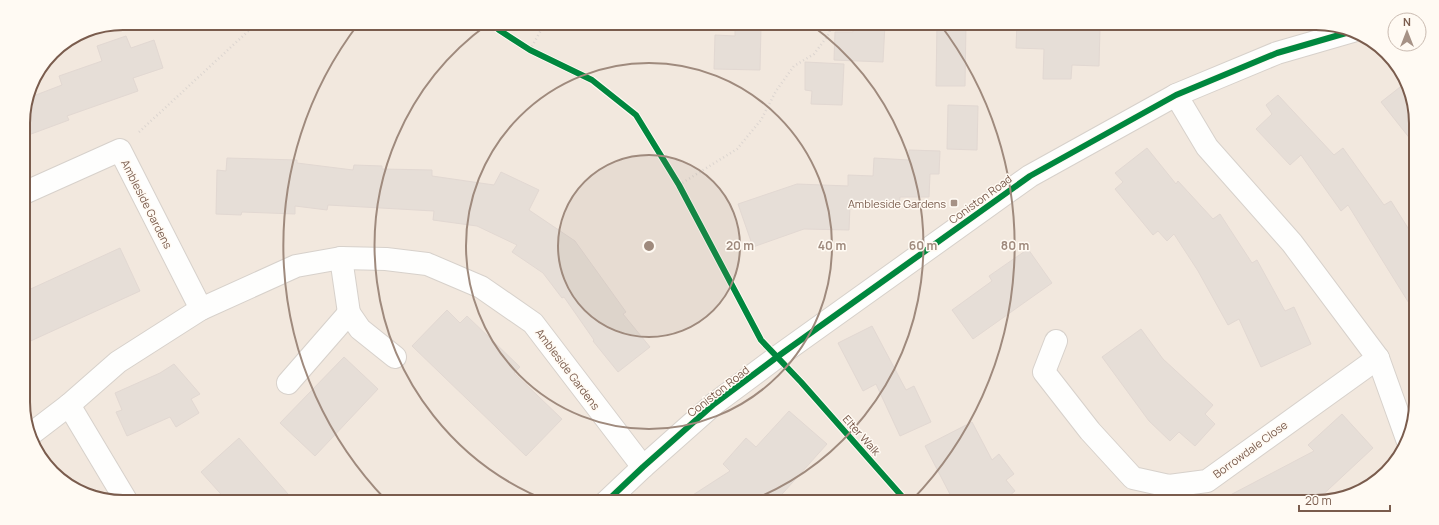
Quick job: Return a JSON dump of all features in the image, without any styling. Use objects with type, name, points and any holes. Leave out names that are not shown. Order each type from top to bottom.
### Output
[{"type":"street","name":"Coniston Road","points":[[613,495],[714,404],[777,357],[1030,176],[1176,95],[1277,53],[1342,34]]},
{"type":"street","points":[[1176,95],[1207,147],[1292,243],[1378,358],[1404,431]]},
{"type":"street","name":"Ambleside Gardens","points":[[30,190],[120,150],[201,309]]},
{"type":"street","name":"Ambleside Gardens","points":[[35,431],[69,405],[118,362],[201,309],[296,266],[340,258],[386,260],[427,264],[481,288],[533,323],[643,467]]},
{"type":"street","points":[[340,258],[349,313],[360,329],[395,357]]},
{"type":"street","points":[[288,383],[349,313]]},
{"type":"street","name":"Borrowdale Close","points":[[1056,341],[1044,372],[1056,390],[1090,431],[1133,478],[1170,486],[1207,481],[1378,358]]},
{"type":"street","points":[[69,405],[123,495]]},
{"type":"path","points":[[120,150],[249,30]]},
{"type":"path","points":[[530,50],[541,30]]},
{"type":"path","points":[[679,185],[737,149],[761,120],[776,91],[794,66],[814,54],[829,34],[830,30]]},
{"type":"path","points":[[524,46],[537,53]]},
{"type":"path","points":[[675,178],[682,192]]},
{"type":"shaded area","points":[[1322,30],[1346,35],[1368,46],[1386,62],[1402,87],[1408,111],[1409,408],[1404,432],[1393,454],[1373,476],[1346,490],[1322,495],[117,495],[93,490],[71,479],[53,463],[40,443],[32,420],[30,402],[30,117],[37,87],[42,76],[57,57],[66,49],[87,37],[111,31]]},
{"type":"building","points":[[735,30],[761,30],[760,70],[714,69],[715,35],[735,36]]},
{"type":"building","points":[[853,30],[885,30],[883,62],[834,60],[835,32],[853,32]]},
{"type":"building","points":[[937,30],[966,30],[965,86],[936,86]]},
{"type":"building","points":[[1017,30],[1100,30],[1099,66],[1072,65],[1071,79],[1043,79],[1044,49],[1016,48]]},
{"type":"building","points":[[126,36],[131,48],[154,40],[163,68],[133,78],[138,91],[67,116],[69,120],[30,134],[30,117],[34,96],[62,85],[59,76],[102,61],[97,46]]},
{"type":"building","points":[[805,62],[844,64],[842,105],[811,104],[812,91],[805,90]]},
{"type":"building","points":[[1401,86],[1408,111],[1409,137],[1381,102]]},
{"type":"building","points":[[1278,95],[1334,155],[1343,148],[1384,205],[1391,201],[1409,230],[1409,303],[1348,205],[1341,211],[1301,155],[1290,165],[1256,129],[1272,114],[1266,105]]},
{"type":"building","points":[[948,105],[978,106],[977,150],[947,149]]},
{"type":"building","points":[[1147,148],[1176,184],[1178,181],[1213,219],[1220,214],[1252,263],[1257,260],[1285,311],[1294,307],[1311,344],[1261,367],[1239,319],[1228,325],[1198,271],[1174,234],[1167,241],[1158,231],[1153,235],[1115,189],[1123,182],[1115,173]]},
{"type":"building","points":[[909,150],[940,151],[939,174],[930,174],[929,197],[900,197],[899,207],[850,206],[849,230],[804,229],[753,247],[738,204],[797,184],[848,186],[848,175],[873,176],[874,158],[909,160]]},
{"type":"building","points":[[227,158],[297,160],[297,163],[353,170],[354,165],[382,166],[382,169],[432,170],[432,176],[494,185],[501,172],[539,190],[529,210],[575,241],[626,312],[623,314],[650,347],[618,372],[593,341],[594,340],[564,297],[562,298],[543,273],[512,252],[517,245],[477,226],[433,220],[434,211],[328,205],[327,210],[295,206],[295,214],[242,212],[241,215],[216,214],[217,170],[226,171]]},
{"type":"building","points":[[120,248],[140,291],[30,341],[30,289]]},
{"type":"building","points":[[1028,249],[1052,283],[973,339],[952,310],[992,281],[989,276]]},
{"type":"building","points":[[447,310],[460,323],[467,316],[520,367],[514,373],[562,419],[526,456],[412,346]]},
{"type":"building","points":[[872,326],[906,390],[914,386],[931,422],[900,436],[876,384],[863,391],[838,343]]},
{"type":"building","points":[[1141,329],[1163,359],[1213,405],[1205,414],[1215,424],[1195,446],[1179,432],[1170,441],[1149,421],[1102,357]]},
{"type":"building","points":[[344,357],[378,389],[315,456],[280,423]]},
{"type":"building","points":[[174,364],[200,394],[191,399],[199,413],[176,427],[170,417],[127,436],[116,412],[122,410],[115,393],[160,373]]},
{"type":"building","points":[[789,411],[827,444],[781,495],[693,495],[730,471],[723,464],[746,438],[756,447]]},
{"type":"building","points":[[1342,414],[1373,448],[1323,495],[1230,495],[1314,451],[1308,445]]},
{"type":"building","points":[[972,422],[992,460],[999,454],[1014,474],[1006,480],[1015,491],[1010,495],[950,495],[925,446]]},
{"type":"building","points":[[239,438],[289,495],[222,495],[201,472]]},
{"type":"cycle path","name":"Elter Walk","points":[[499,30],[530,50],[592,80],[636,115],[679,185],[761,340],[801,382],[901,495]]},
{"type":"cycle path","points":[[613,495],[714,404],[777,357],[1030,176],[1176,95],[1277,53],[1342,34]]},
{"type":"place","name":"Ambleside Gardens","points":[[954,203]]}]
